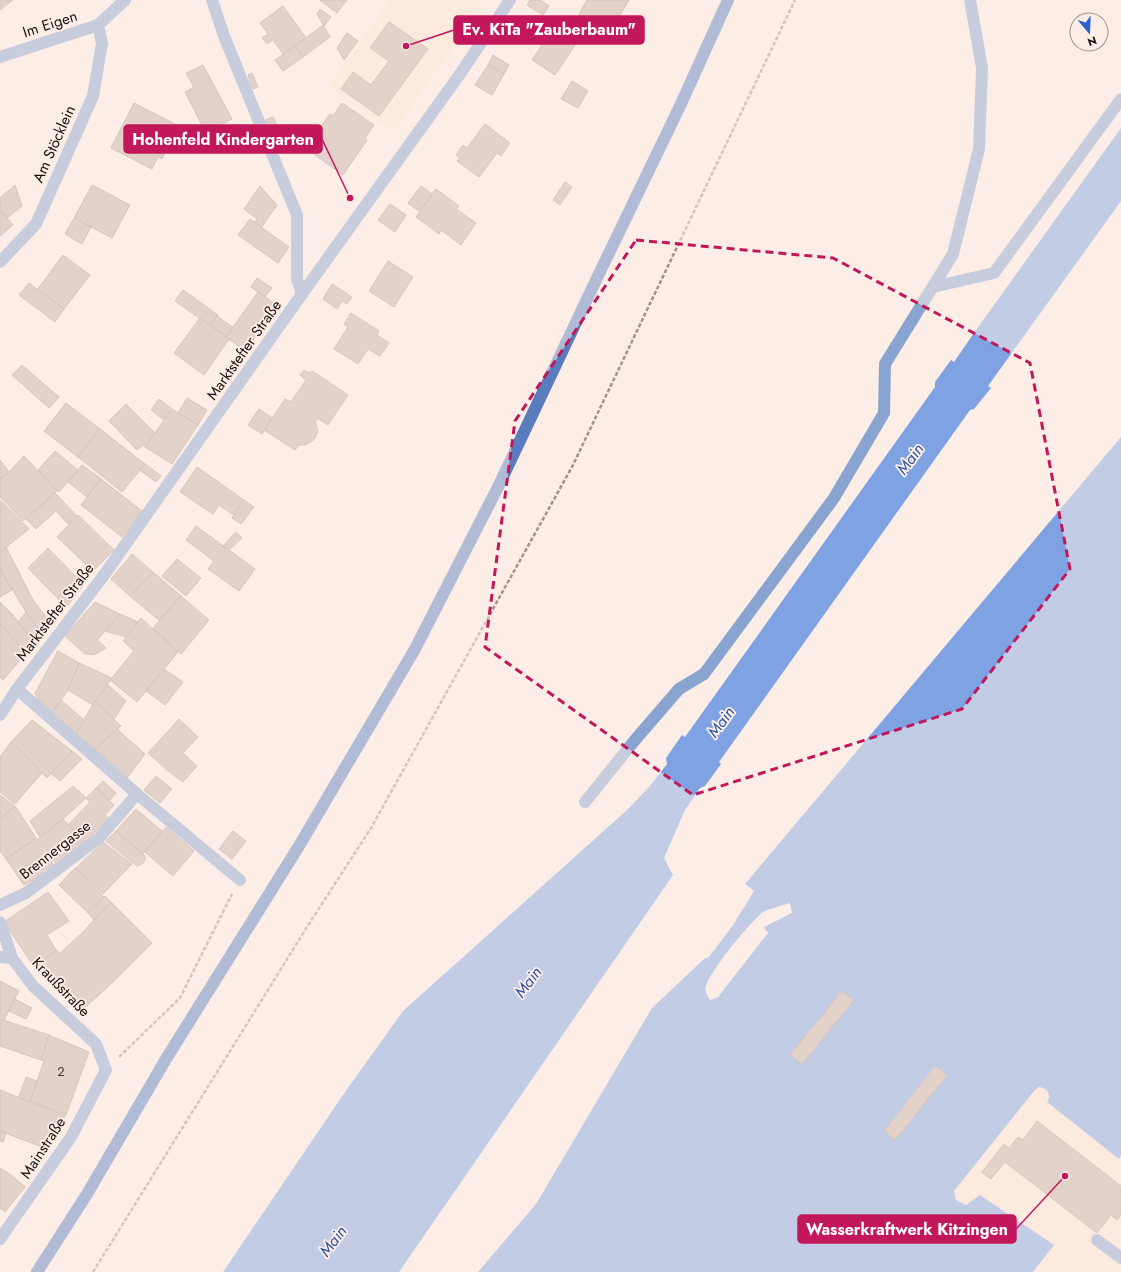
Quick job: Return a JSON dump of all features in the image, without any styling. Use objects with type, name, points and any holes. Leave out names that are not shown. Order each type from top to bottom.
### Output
[{"type":"main road","points":[[37,1272],[87,1194],[166,1059],[299,846],[415,649],[498,487],[680,106],[728,0]]},
{"type":"street","name":"Im Eigen","points":[[0,58],[98,25],[125,0]]},
{"type":"street","points":[[212,0],[224,36],[297,215],[297,279],[302,294]]},
{"type":"street","name":"Marktstefter Straße","points":[[0,715],[17,690],[104,575],[302,294],[460,74],[510,0]]},
{"type":"street","points":[[585,802],[635,740],[679,689],[704,674],[834,498],[884,413],[885,364],[953,254],[979,148],[982,68],[970,0]]},
{"type":"street","name":"Am Stöcklein","points":[[0,262],[36,224],[93,96],[102,44],[98,25]]},
{"type":"street","points":[[933,286],[994,273],[1121,99]]},
{"type":"street","points":[[17,690],[137,794],[240,880]]},
{"type":"street","name":"Brennergasse","points":[[0,905],[26,893],[99,838],[137,794]]},
{"type":"street","name":"Kraußstraße","points":[[0,922],[6,958],[96,1044],[106,1070]]},
{"type":"street","name":"Mainstraße","points":[[0,1239],[71,1137],[106,1070]]},
{"type":"street","points":[[1097,1240],[1121,1258]]},
{"type":"path","points":[[92,1272],[307,927],[371,828],[572,467],[795,0]]},
{"type":"path","points":[[106,1070],[180,998],[240,880]]},
{"type":"highlighted area","points":[[636,240],[833,258],[1030,363],[1070,569],[962,709],[693,795],[485,647],[515,421]]},
{"type":"shaded area","points":[[390,0],[477,0],[484,5],[393,133],[328,86]]},
{"type":"shaded area","points":[[1040,1077],[1121,1161],[1121,1272],[888,1272]]},
{"type":"water","name":"Main","points":[[1121,128],[1121,201],[988,386],[991,388],[974,409],[970,410],[719,762],[721,764],[705,786],[700,788],[685,810],[664,858],[673,875],[399,1272],[223,1272],[345,1092],[403,1011],[627,810],[650,786],[667,764],[666,758],[682,735],[685,737],[935,387],[935,382],[951,360],[954,362]]},
{"type":"water","points":[[1121,437],[1121,1156],[1119,1159],[1047,1102],[1049,1096],[1048,1092],[1039,1087],[1034,1091],[954,1191],[956,1200],[966,1205],[980,1195],[1054,1245],[1033,1272],[478,1272],[536,1204],[652,1008],[704,959],[709,957],[733,925],[754,891],[745,884]],"holes":[[[790,903],[792,913],[764,927],[768,933],[718,997],[710,1000],[705,990],[709,979],[741,935],[763,912]],[[842,991],[853,1000],[802,1064],[791,1055]],[[935,1066],[947,1075],[895,1140],[884,1131]]]},
{"type":"building","points":[[0,0],[13,0],[0,10]]},
{"type":"building","points":[[320,0],[347,0],[337,13]]},
{"type":"building","points":[[530,0],[540,0],[549,6],[543,15],[527,5]]},
{"type":"building","points":[[587,0],[629,0],[609,34],[578,16]]},
{"type":"building","points":[[283,6],[306,38],[283,54],[273,40],[267,44],[262,38],[268,34],[260,23]]},
{"type":"building","points":[[320,9],[331,17],[324,26],[317,14]]},
{"type":"building","points":[[389,22],[428,49],[379,116],[341,89],[353,72],[371,85],[389,61],[370,48]]},
{"type":"building","points":[[323,25],[330,37],[303,57],[295,46]]},
{"type":"building","points":[[552,30],[575,45],[555,75],[532,60]]},
{"type":"building","points":[[347,33],[358,41],[344,60],[337,48]]},
{"type":"building","points":[[295,46],[303,57],[283,71],[275,60]]},
{"type":"building","points":[[493,55],[509,65],[504,74],[488,65]]},
{"type":"building","points":[[203,65],[232,119],[206,133],[185,92],[194,87],[186,73]]},
{"type":"building","points":[[488,65],[504,74],[492,95],[475,85]]},
{"type":"building","points":[[252,73],[258,87],[253,89],[248,75]]},
{"type":"building","points":[[572,81],[588,91],[578,108],[561,99]]},
{"type":"building","points":[[134,103],[175,124],[170,135],[173,137],[162,159],[158,157],[152,169],[111,148]]},
{"type":"building","points":[[342,103],[374,125],[365,138],[367,140],[343,175],[305,148],[330,114],[333,116]]},
{"type":"building","points":[[273,117],[280,132],[272,135],[265,120]]},
{"type":"building","points":[[485,124],[510,143],[501,156],[497,153],[479,177],[457,161],[460,158],[456,155],[463,145],[467,148]]},
{"type":"building","points":[[565,182],[572,187],[560,205],[553,200]]},
{"type":"building","points":[[15,185],[22,206],[7,218],[0,210],[0,198]]},
{"type":"building","points":[[92,185],[130,205],[112,238],[74,218]]},
{"type":"building","points":[[260,186],[277,205],[261,228],[255,222],[257,219],[244,209]]},
{"type":"building","points":[[421,186],[432,194],[420,212],[408,203]]},
{"type":"building","points":[[436,189],[459,206],[456,209],[476,223],[461,245],[441,230],[439,234],[416,217]]},
{"type":"building","points":[[390,204],[406,215],[395,232],[378,220]]},
{"type":"building","points":[[0,210],[13,225],[0,236]]},
{"type":"building","points":[[74,218],[91,227],[82,244],[65,234]]},
{"type":"building","points":[[250,219],[289,247],[278,263],[238,235]]},
{"type":"building","points":[[63,255],[90,275],[64,309],[37,290]]},
{"type":"building","points":[[388,261],[413,277],[394,307],[369,291]]},
{"type":"building","points":[[257,278],[272,288],[265,297],[251,287]]},
{"type":"building","points":[[29,283],[64,309],[55,322],[19,295]]},
{"type":"building","points":[[332,284],[352,297],[347,304],[342,301],[337,309],[323,299]]},
{"type":"building","points":[[183,290],[218,315],[210,326],[175,301]]},
{"type":"building","points":[[258,292],[278,306],[245,351],[226,337]]},
{"type":"building","points":[[351,313],[379,331],[377,335],[389,343],[380,356],[368,349],[358,364],[334,349],[348,327],[344,324]]},
{"type":"building","points":[[217,316],[233,327],[226,337],[210,326]]},
{"type":"building","points":[[200,318],[229,339],[204,375],[174,353]]},
{"type":"building","points":[[22,365],[59,397],[49,408],[12,375]]},
{"type":"building","points":[[304,370],[310,373],[312,371],[348,395],[328,425],[317,418],[315,421],[318,431],[315,438],[305,445],[299,445],[295,450],[264,430],[285,399],[291,402],[306,380],[300,375]]},
{"type":"building","points":[[187,398],[207,410],[198,425],[178,413]]},
{"type":"building","points":[[159,399],[172,409],[164,420],[151,410]]},
{"type":"building","points":[[66,403],[100,429],[78,457],[44,431]]},
{"type":"building","points":[[126,404],[155,433],[145,447],[143,445],[137,450],[109,421]]},
{"type":"building","points":[[172,409],[198,425],[172,464],[145,447]]},
{"type":"building","points":[[259,409],[272,418],[262,434],[248,425]]},
{"type":"building","points":[[100,429],[145,464],[122,492],[78,457]]},
{"type":"building","points":[[55,451],[78,470],[59,492],[38,470]]},
{"type":"building","points":[[24,456],[57,491],[23,521],[0,497],[0,479]]},
{"type":"building","points":[[0,460],[9,472],[0,479]]},
{"type":"building","points":[[145,464],[161,476],[156,482],[140,470]]},
{"type":"building","points":[[82,465],[101,479],[87,497],[68,482]]},
{"type":"building","points":[[197,467],[244,500],[234,515],[219,505],[213,514],[180,492]]},
{"type":"building","points":[[101,479],[142,511],[122,537],[81,505]]},
{"type":"building","points":[[55,493],[77,516],[69,525],[56,511],[36,529],[26,519]]},
{"type":"building","points":[[0,500],[29,529],[0,552]]},
{"type":"building","points":[[244,500],[254,507],[241,524],[232,518]]},
{"type":"building","points":[[78,515],[114,550],[93,571],[57,537]]},
{"type":"building","points":[[196,526],[255,569],[239,591],[208,569],[214,561],[186,540]]},
{"type":"building","points":[[236,532],[242,538],[229,550],[223,546]]},
{"type":"building","points":[[6,547],[33,600],[50,622],[41,633],[26,612],[0,569],[0,552]]},
{"type":"building","points":[[48,548],[84,585],[66,607],[28,568]]},
{"type":"building","points":[[132,554],[153,572],[130,596],[111,579]]},
{"type":"building","points":[[177,559],[201,578],[186,596],[162,576]]},
{"type":"building","points":[[0,569],[12,590],[0,597]]},
{"type":"building","points":[[153,572],[181,596],[159,620],[130,596]]},
{"type":"building","points":[[181,596],[209,620],[181,654],[153,628]]},
{"type":"building","points":[[0,602],[12,614],[34,642],[26,653],[0,624]]},
{"type":"building","points":[[95,602],[120,614],[97,640],[106,648],[94,655],[85,654],[65,636]]},
{"type":"building","points":[[26,612],[41,633],[34,642],[18,622]]},
{"type":"building","points":[[120,614],[138,622],[126,637],[105,631]]},
{"type":"building","points":[[141,618],[178,652],[137,702],[110,680],[134,651],[123,641]]},
{"type":"building","points":[[1,625],[26,653],[3,680],[0,677]]},
{"type":"building","points":[[58,651],[79,663],[68,690],[52,713],[41,705],[35,693]]},
{"type":"building","points":[[79,663],[112,678],[93,705],[68,690]]},
{"type":"building","points":[[164,669],[183,682],[165,705],[146,691]]},
{"type":"building","points":[[108,685],[126,701],[114,719],[95,701]]},
{"type":"building","points":[[61,700],[84,720],[76,733],[52,713]]},
{"type":"building","points":[[95,701],[121,726],[95,749],[76,733]]},
{"type":"building","points":[[179,719],[198,737],[183,753],[197,766],[183,782],[148,753]]},
{"type":"building","points":[[32,720],[72,751],[47,778],[11,742]]},
{"type":"building","points":[[117,729],[145,754],[127,778],[95,749]]},
{"type":"building","points":[[11,742],[42,773],[15,804],[0,792],[0,757]]},
{"type":"building","points":[[72,751],[82,759],[60,781],[51,773]]},
{"type":"building","points":[[156,776],[172,789],[160,803],[144,790]]},
{"type":"building","points":[[103,781],[116,793],[110,800],[96,788]]},
{"type":"building","points":[[73,786],[86,798],[40,837],[30,821]]},
{"type":"building","points":[[96,788],[114,805],[105,815],[109,818],[85,842],[68,825],[90,802],[86,798]]},
{"type":"building","points":[[0,795],[15,806],[0,819]]},
{"type":"building","points":[[15,806],[36,838],[6,859],[0,851],[0,819]]},
{"type":"building","points":[[136,809],[162,831],[143,854],[116,831]]},
{"type":"building","points":[[63,819],[76,833],[61,844],[70,856],[57,865],[38,839]]},
{"type":"building","points":[[166,827],[194,851],[173,876],[145,852]]},
{"type":"building","points":[[116,831],[145,856],[145,860],[142,864],[137,866],[106,841]]},
{"type":"building","points":[[233,831],[246,841],[232,859],[219,849]]},
{"type":"building","points":[[76,833],[85,842],[73,853],[65,841]]},
{"type":"building","points":[[36,838],[55,867],[24,885],[6,859]]},
{"type":"building","points":[[103,842],[132,864],[103,894],[76,868]]},
{"type":"building","points":[[75,868],[104,897],[88,913],[59,885]]},
{"type":"building","points":[[48,892],[69,921],[47,935],[56,950],[35,968],[4,922]]},
{"type":"building","points":[[105,896],[111,902],[94,920],[88,913]]},
{"type":"building","points":[[111,902],[152,943],[79,1013],[35,968],[56,950],[60,953],[80,935]]},
{"type":"building","points":[[0,981],[19,991],[4,1020],[0,1019]]},
{"type":"building","points":[[842,991],[854,1000],[802,1064],[790,1055]]},
{"type":"building","points":[[15,999],[32,1008],[26,1019],[9,1011]]},
{"type":"building","points":[[0,1019],[49,1035],[41,1060],[0,1046]]},
{"type":"building","points":[[49,1035],[89,1052],[66,1115],[30,1101],[44,1061],[41,1060]]},
{"type":"building","points":[[936,1066],[947,1075],[895,1140],[884,1131]]},
{"type":"building","points":[[26,1077],[37,1081],[30,1101],[19,1097]]},
{"type":"building","points":[[0,1090],[65,1116],[47,1149],[0,1131]]},
{"type":"building","points":[[1037,1121],[1121,1186],[1121,1215],[1117,1220],[1111,1215],[1097,1233],[1005,1162],[991,1179],[982,1172],[1004,1144],[1009,1148],[1018,1137],[1023,1140]]},
{"type":"building","points":[[0,1131],[6,1133],[3,1142],[0,1141]]},
{"type":"building","points":[[0,1168],[25,1187],[5,1212],[0,1208]]},
{"type":"place","name":"Ev. KiTa \"Zauberbaum\"","points":[[406,46]]},
{"type":"place","name":"Hohenfeld Kindergarten","points":[[350,198]]},
{"type":"place","name":"Wasserkraftwerk Kitzingen","points":[[1065,1176]]}]
